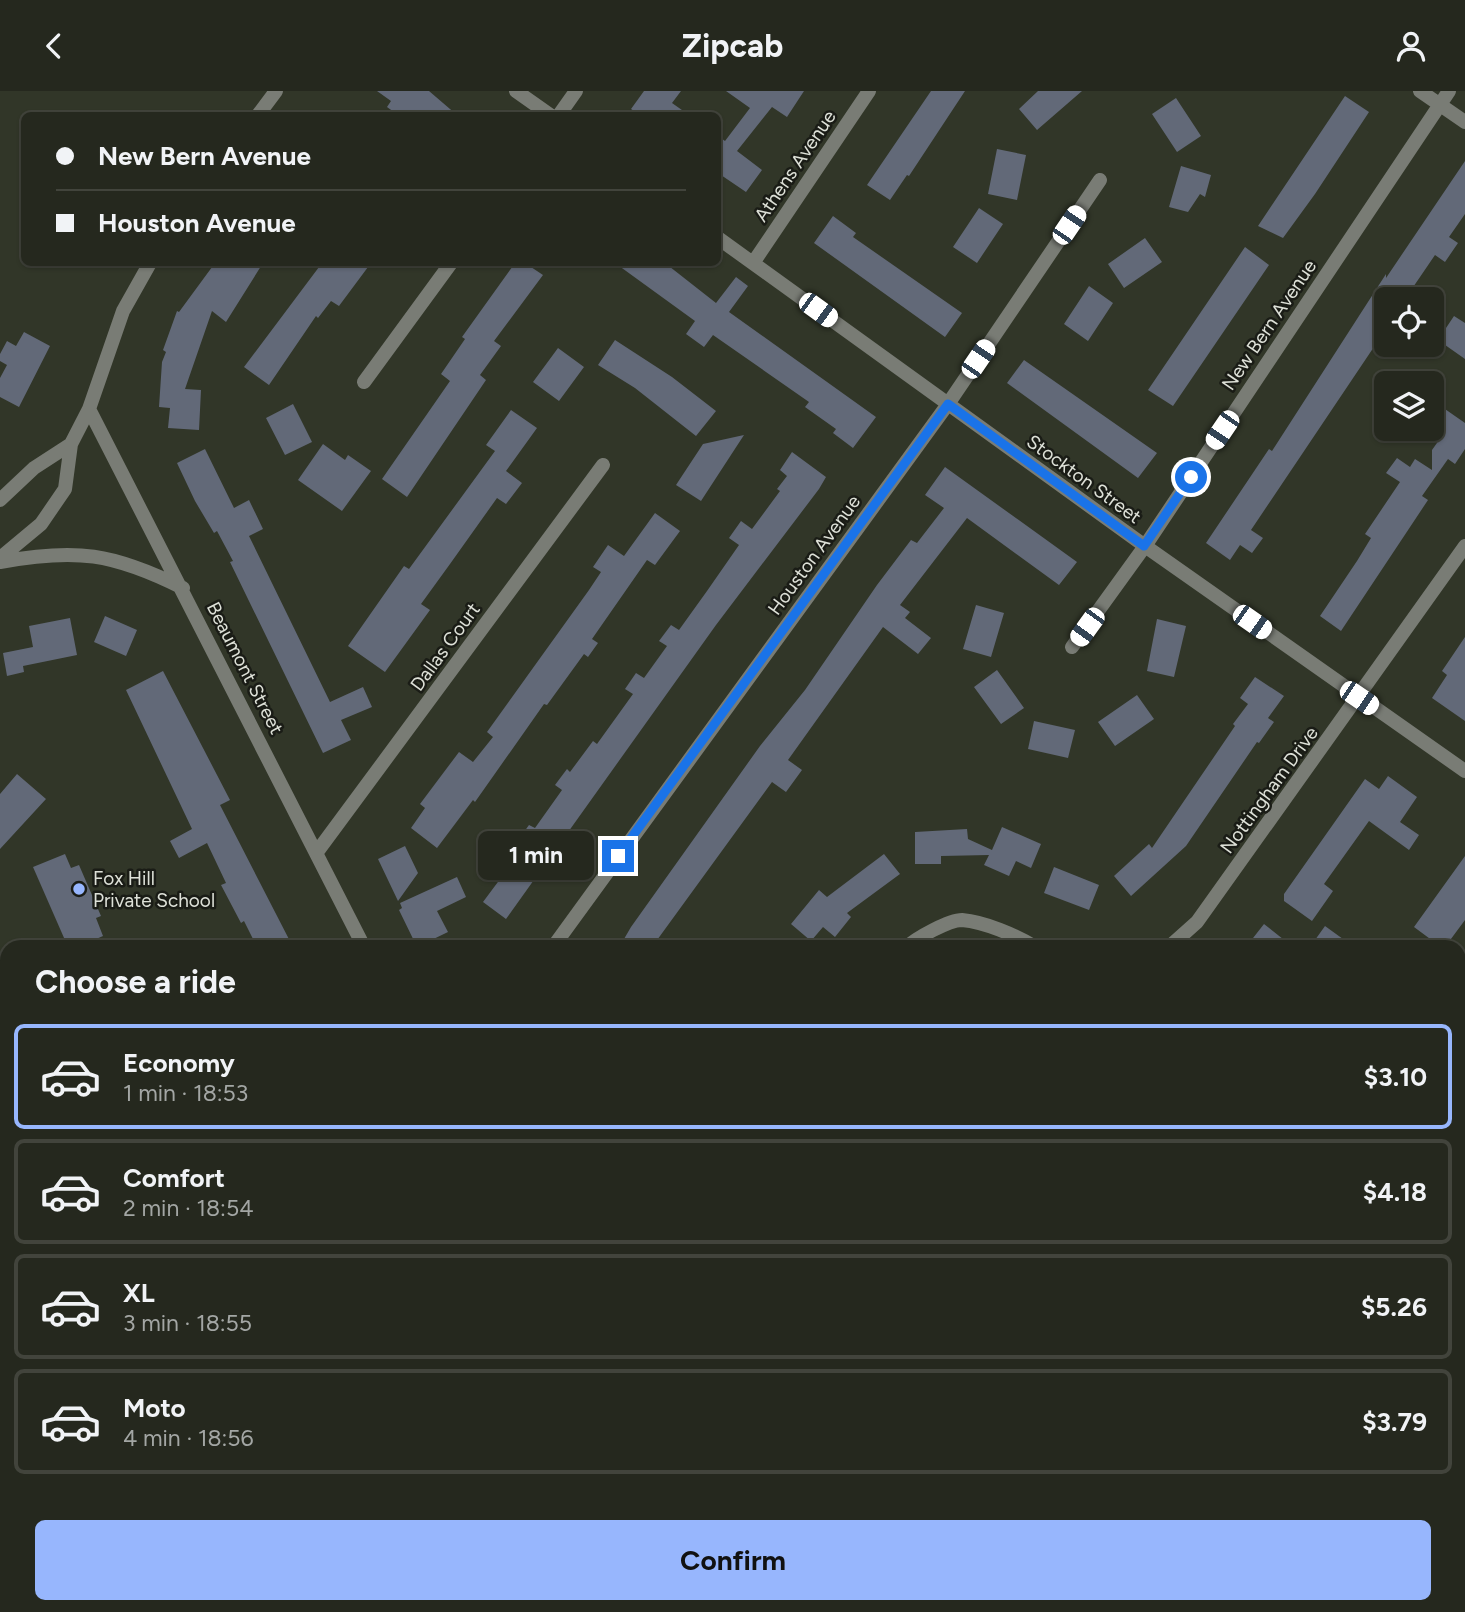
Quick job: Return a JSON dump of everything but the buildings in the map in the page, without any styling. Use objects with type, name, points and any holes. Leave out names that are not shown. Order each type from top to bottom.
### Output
[{"type":"street","points":[[260,112],[276,91]]},
{"type":"street","points":[[516,91],[546,112]]},
{"type":"street","points":[[561,112],[576,91]]},
{"type":"street","name":"Athens Avenue","points":[[753,264],[869,91]]},
{"type":"street","points":[[1420,91],[1465,122]]},
{"type":"street","name":"New Bern Avenue","points":[[1072,647],[1144,546],[1449,91]]},
{"type":"street","name":"Houston Avenue","points":[[558,940],[948,404],[1100,180]]},
{"type":"street","name":"Stockton Street","points":[[721,240],[1144,546],[1465,771]]},
{"type":"street","points":[[0,560],[24,540],[56,506],[65,489],[71,445],[89,409],[123,311],[148,266]]},
{"type":"street","points":[[364,382],[449,266]]},
{"type":"street","name":"Beaumont Street","points":[[89,409],[183,588],[361,940]]},
{"type":"street","points":[[0,500],[34,468],[71,445]]},
{"type":"street","name":"Dallas Court","points":[[317,852],[603,465]]},
{"type":"street","name":"Nottingham Drive","points":[[1177,940],[1197,922],[1465,546]]},
{"type":"street","points":[[0,560],[46,554],[88,554],[129,564],[183,588]]},
{"type":"street","points":[[914,940],[960,920],[1023,940]]},
{"type":"place","name":"Fox Hill Private School","points":[[79,889]]},
{"type":"route","points":[[618,856],[948,404],[1144,546],[1191,477]]}]
